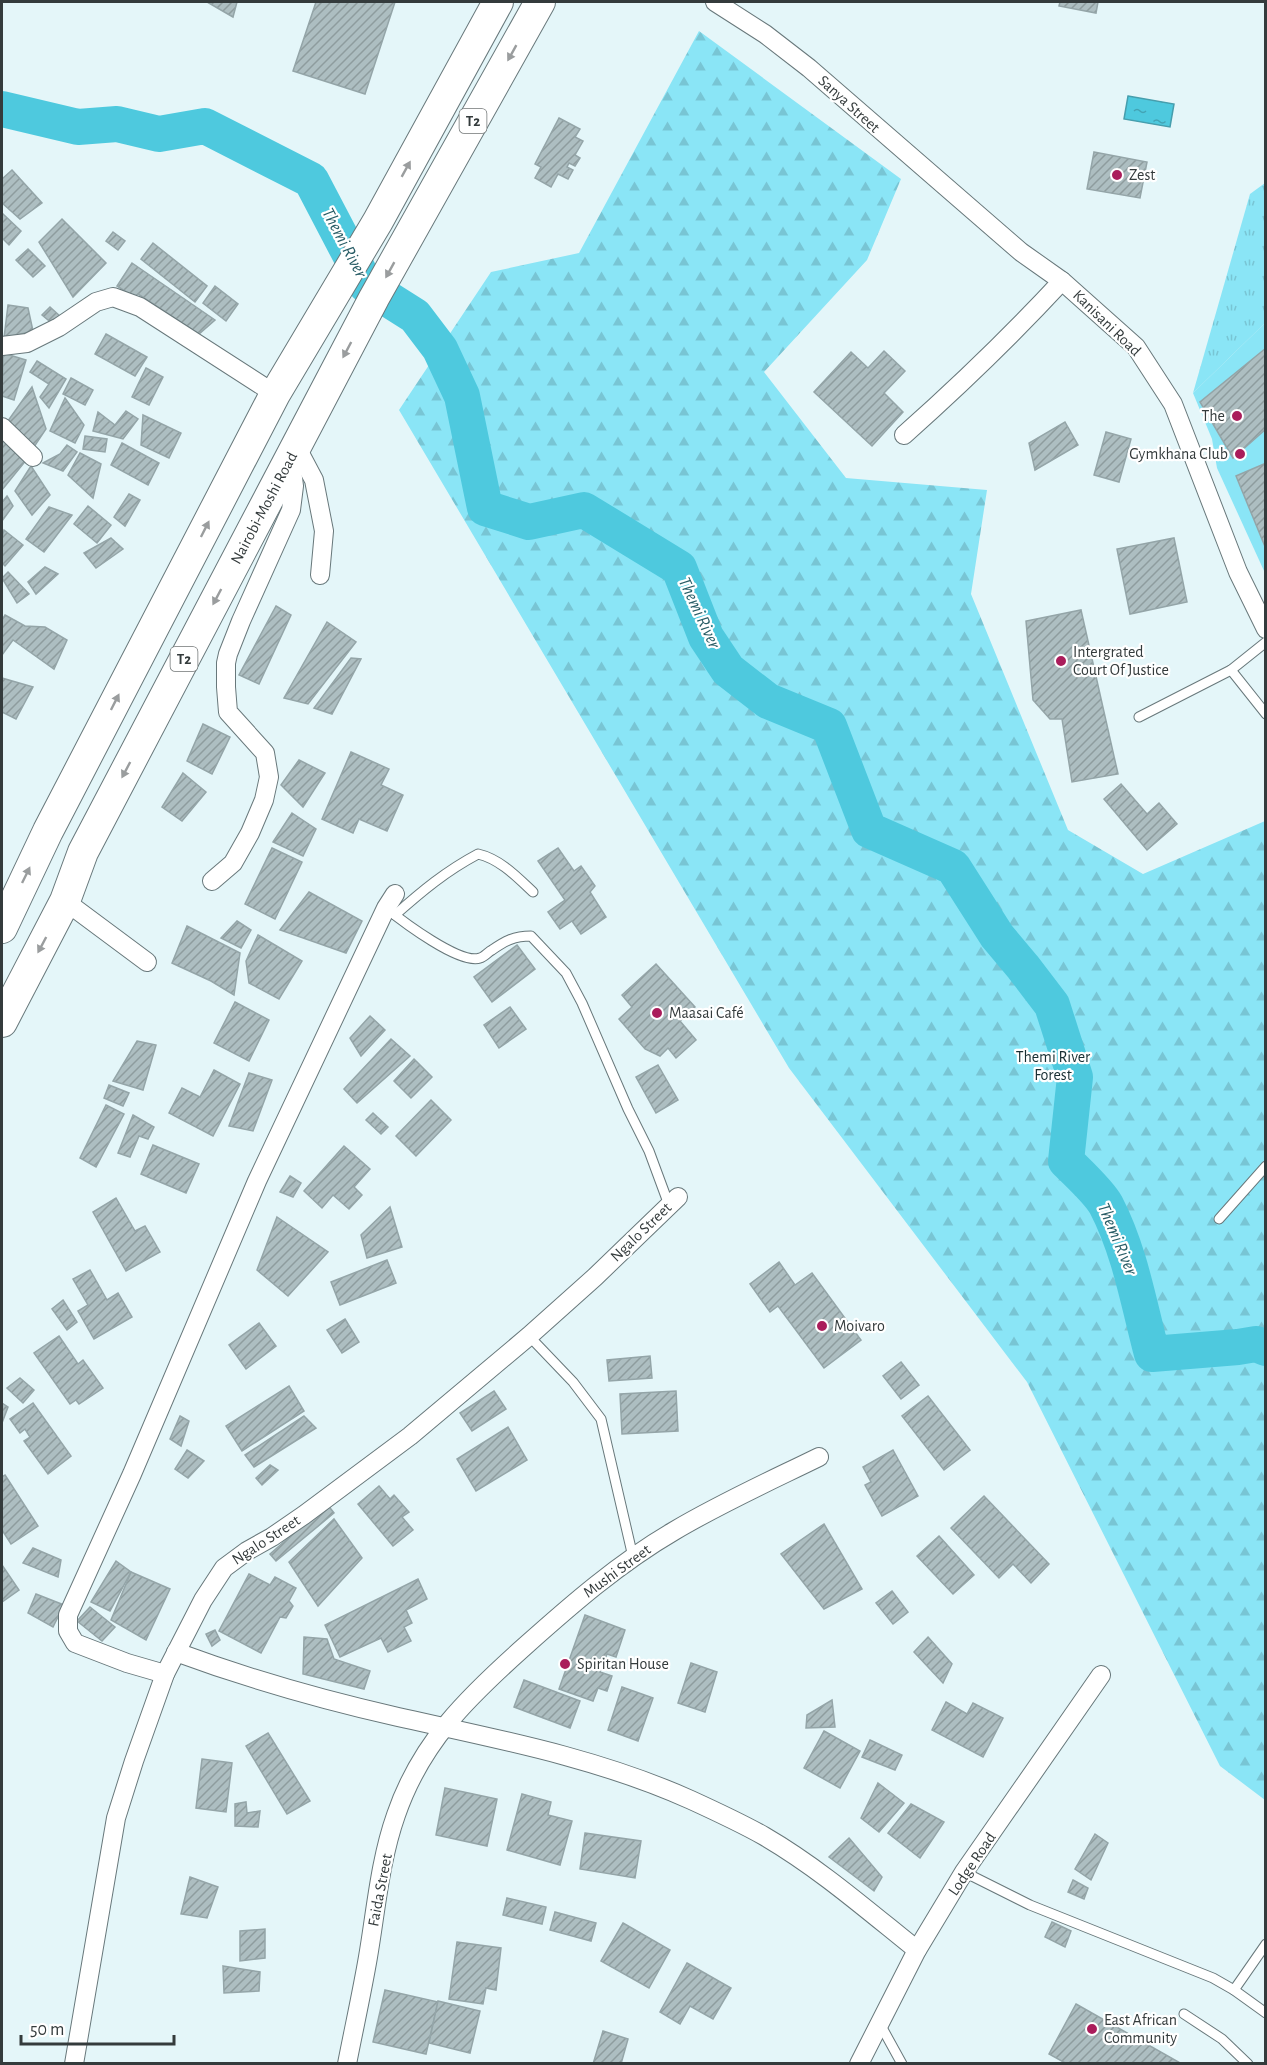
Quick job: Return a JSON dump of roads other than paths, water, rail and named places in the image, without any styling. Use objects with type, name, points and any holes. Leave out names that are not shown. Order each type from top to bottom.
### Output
[{"type":"highway","name":"T2","points":[[2,928],[48,831],[275,394],[378,221],[498,2]]},
{"type":"highway","name":"Nairobi-Moshi Road","points":[[2,1022],[65,901],[82,852],[293,451],[374,298],[540,2]]},
{"type":"street","name":"Sanya Street","points":[[716,2],[765,34],[809,68],[977,215]]},
{"type":"street","name":"Kanisani Road","points":[[977,215],[1021,252],[1062,281],[1136,347],[1173,404],[1238,572],[1266,629]]},
{"type":"street","points":[[904,435],[1019,328],[1062,281]]},
{"type":"street","points":[[2,346],[27,343],[59,327],[96,302],[113,297],[140,307],[275,394]]},
{"type":"street","points":[[2,427],[33,457]]},
{"type":"street","points":[[293,451],[314,480],[324,531],[320,574]]},
{"type":"street","points":[[212,881],[233,863],[250,833],[264,800],[269,777],[265,753],[228,712],[226,663],[241,621],[291,510],[294,486],[293,451]]},
{"type":"street","points":[[65,901],[147,962]]},
{"type":"street","points":[[165,1674],[127,1663],[75,1643],[68,1630],[68,1616],[257,1181],[392,905]]},
{"type":"street","name":"Ngalo Street","points":[[74,2064],[116,1818],[165,1674],[203,1600],[225,1568],[247,1551],[304,1515],[410,1436],[529,1336],[674,1201]]},
{"type":"street","name":"Mushi Street","points":[[444,1727],[464,1703],[492,1676],[572,1604],[633,1557],[719,1505],[819,1457]]},
{"type":"street","points":[[176,1652],[234,1674],[339,1702],[508,1741],[587,1763],[689,1799],[763,1836],[798,1859],[831,1882],[916,1950]]},
{"type":"street","name":"Lodge Road","points":[[859,2064],[916,1950],[964,1872],[1101,1675]]},
{"type":"street","name":"Faida Street","points":[[347,2064],[375,1909],[396,1816],[422,1757],[444,1727]]},
{"type":"lane","points":[[1139,717],[1231,670],[1266,642]]},
{"type":"lane","points":[[1231,670],[1266,714]]},
{"type":"lane","points":[[533,892],[497,862],[478,854],[392,905],[410,926],[452,952],[469,958],[480,958],[511,938],[531,936],[566,973],[582,1003],[628,1109],[674,1201]]},
{"type":"lane","points":[[1220,1219],[1266,1166]]},
{"type":"lane","points":[[529,1336],[573,1382],[601,1419],[633,1557]]},
{"type":"lane","points":[[964,1872],[1021,1901],[1213,1978],[1266,2013]]},
{"type":"lane","points":[[1234,1990],[1266,1944]]},
{"type":"lane","points":[[1184,2014],[1222,2039],[1248,2064]]},
{"type":"lane","points":[[878,2022],[902,2064]]},
{"type":"water","points":[[1128,96],[1174,104],[1170,127],[1124,119]]},
{"type":"waterway","name":"Themi River","points":[[2,109],[78,127],[117,124],[159,134],[205,126],[311,180],[366,285],[415,316],[440,349],[462,396],[485,508],[529,522],[584,510],[679,568],[706,637],[728,670],[768,701],[829,726],[869,830],[953,867],[997,936],[1052,1005],[1075,1077],[1066,1161],[1106,1205],[1133,1278],[1152,1354],[1256,1344],[1266,1348]]},
{"type":"place","name":"Zest","points":[[1117,175]]},
{"type":"place","name":"The","points":[[1237,416]]},
{"type":"place","name":"Gymkhana Club","points":[[1240,454]]},
{"type":"place","name":"Intergrated Court Of Justice","points":[[1061,661]]},
{"type":"place","name":"Maasai Café","points":[[657,1013]]},
{"type":"place","name":"Moivaro","points":[[822,1326]]},
{"type":"place","name":"Spiritan House","points":[[565,1664]]},
{"type":"place","name":"East African Community","points":[[1092,2029]]},
{"type":"park label","name":"Themi River Forest","points":[[1053,1066]]}]
